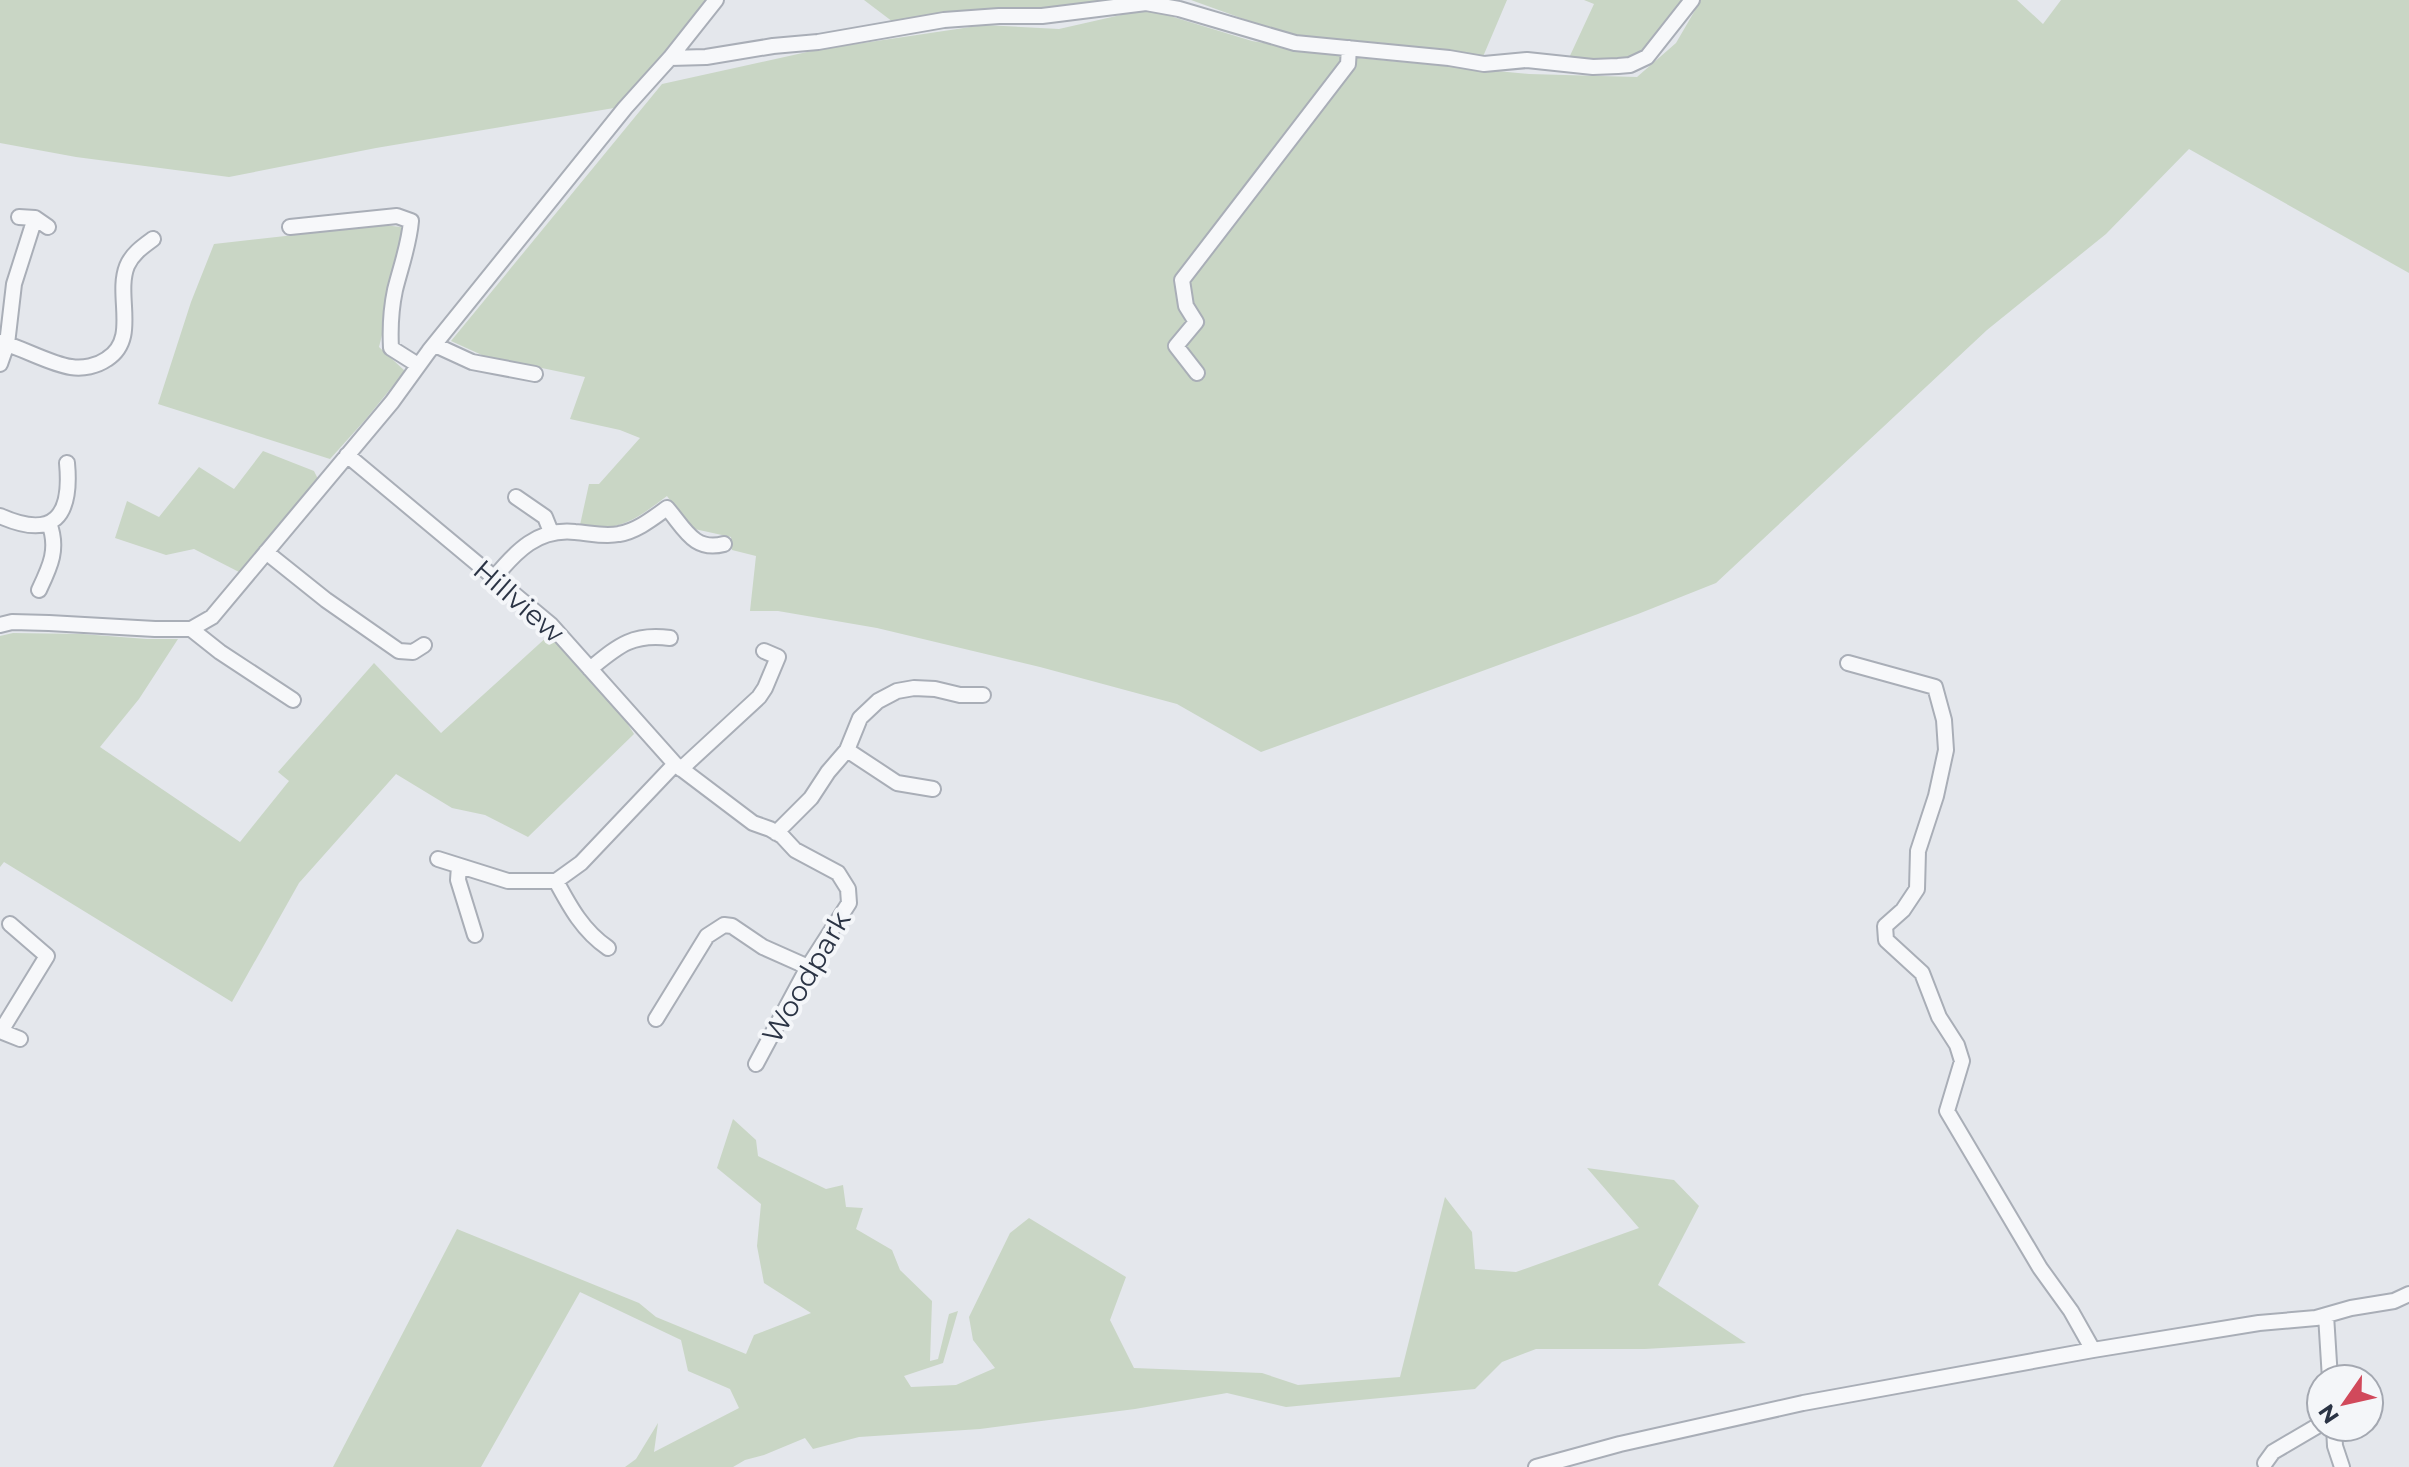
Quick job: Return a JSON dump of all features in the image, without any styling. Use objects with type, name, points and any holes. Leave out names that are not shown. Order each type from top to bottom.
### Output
[{"type":"street","points":[[0,625],[12,622],[191,629],[212,617],[392,402],[418,365],[625,108],[716,0]]},
{"type":"street","points":[[670,58],[706,57],[818,42],[944,20],[1042,16],[1146,3],[1179,9],[1295,43],[1484,64],[1527,60],[1593,67],[1618,66],[1630,65],[1647,57],[1692,0]]},
{"type":"street","points":[[1197,373],[1176,346],[1196,322],[1186,306],[1182,280],[1348,64],[1349,48]]},
{"type":"street","points":[[290,227],[397,216],[411,221],[409,243],[395,291],[390,331],[391,348],[418,365]]},
{"type":"street","points":[[19,217],[35,218],[48,227]]},
{"type":"street","points":[[0,364],[14,284],[35,218]]},
{"type":"street","points":[[4,343],[69,367],[92,366],[112,356],[119,348],[123,335],[123,286],[128,264],[139,249],[153,239]]},
{"type":"street","points":[[435,345],[472,362],[535,374]]},
{"type":"street","name":"Hillview","points":[[347,455],[551,625],[678,766],[733,808]]},
{"type":"street","points":[[0,516],[32,526],[49,523],[61,511],[68,496],[67,463]]},
{"type":"street","points":[[516,497],[545,517],[551,532]]},
{"type":"street","points":[[494,578],[520,548],[551,532],[619,534],[634,530],[667,508],[702,546],[724,544]]},
{"type":"street","points":[[39,590],[54,552],[49,523]]},
{"type":"street","points":[[266,552],[326,600],[399,651],[413,652],[424,645]]},
{"type":"street","points":[[191,629],[293,700]]},
{"type":"street","points":[[590,669],[625,642],[653,636],[672,638]]},
{"type":"street","points":[[438,859],[508,881],[556,881],[581,863],[678,766],[749,708],[765,688],[778,657],[764,651]]},
{"type":"street","points":[[1848,663],[1935,687],[1944,720],[1946,750],[1936,796],[1918,851],[1917,889],[1903,910],[1885,926],[1886,940],[1922,973],[1939,1017],[1957,1045],[1962,1061],[1947,1111],[2040,1268],[2071,1311],[2093,1350]]},
{"type":"street","points":[[776,833],[811,798],[847,750],[866,710],[889,694],[914,688],[983,695]]},
{"type":"street","points":[[847,750],[897,783],[935,790]]},
{"type":"street","name":"Woodpark","points":[[733,808],[753,823],[776,833],[795,850],[838,873],[850,896],[849,903],[808,967],[756,1064]]},
{"type":"street","points":[[459,866],[458,880],[475,935]]},
{"type":"street","points":[[556,881],[584,927],[594,939],[608,948]]},
{"type":"street","points":[[10,924],[47,956],[0,1031],[20,1039]]},
{"type":"street","points":[[656,1019],[707,936],[724,925],[732,926],[763,947],[808,967]]},
{"type":"street","points":[[1536,1467],[1620,1444],[1803,1403],[2093,1350],[2321,1316],[2394,1301],[2409,1294]]},
{"type":"street","points":[[2321,1316],[2328,1363]]},
{"type":"street","points":[[2321,1316],[2321,1363]]},
{"type":"street","points":[[2265,1463],[2273,1452],[2305,1433]]},
{"type":"street","points":[[2335,1443],[2342,1467]]},
{"type":"green space","points":[[0,0],[708,0],[620,107],[376,148],[229,177],[76,157],[0,143]]},
{"type":"green space","points":[[864,0],[1129,0],[897,25]]},
{"type":"green space","points":[[1191,0],[1507,0],[1482,59],[1384,43],[1285,34]]},
{"type":"green space","points":[[1584,0],[1689,0],[1650,46],[1631,62],[1568,60],[1594,4]]},
{"type":"green space","points":[[1701,0],[2017,0],[2043,24],[2061,0],[2409,0],[2409,273],[2189,149],[2106,234],[1987,330],[1716,583],[1261,752],[1177,704],[877,628],[778,611],[750,611],[756,556],[732,550],[731,537],[690,528],[667,496],[627,522],[606,527],[580,525],[589,484],[599,484],[640,438],[620,430],[570,419],[585,377],[484,356],[451,341],[662,84],[816,50],[984,25],[1059,29],[1147,9],[1252,41],[1359,58],[1529,74],[1637,77],[1676,43]]},
{"type":"green space","points":[[384,225],[409,228],[379,347],[405,371],[330,459],[158,404],[191,302],[214,244]]},
{"type":"green space","points":[[263,451],[314,471],[318,479],[241,573],[194,549],[166,555],[115,538],[127,501],[159,517],[199,467],[234,489]]},
{"type":"green space","points":[[13,633],[178,639],[139,699],[100,747],[240,842],[289,781],[278,772],[374,663],[441,733],[549,635],[620,712],[634,734],[528,837],[485,815],[452,808],[396,774],[299,883],[232,1002],[4,862],[0,867],[0,636]]},
{"type":"green space","points":[[733,1119],[756,1140],[758,1156],[826,1189],[843,1185],[846,1207],[863,1208],[856,1229],[892,1250],[900,1270],[932,1301],[930,1361],[938,1359],[949,1314],[958,1311],[943,1363],[904,1376],[911,1387],[956,1385],[995,1368],[973,1340],[969,1317],[1010,1233],[1029,1218],[1126,1277],[1110,1320],[1134,1368],[1262,1373],[1298,1385],[1400,1377],[1445,1197],[1472,1232],[1475,1269],[1516,1272],[1639,1228],[1587,1168],[1674,1180],[1699,1206],[1658,1285],[1746,1343],[1645,1349],[1536,1349],[1502,1362],[1475,1389],[1286,1407],[1227,1393],[1135,1409],[980,1429],[859,1437],[813,1449],[805,1438],[733,1467],[625,1467],[636,1459],[658,1423],[654,1452],[739,1408],[730,1389],[688,1371],[681,1340],[580,1292],[481,1467],[333,1467],[457,1229],[639,1303],[656,1317],[746,1354],[754,1335],[811,1313],[764,1283],[757,1246],[761,1204],[717,1168]]}]
